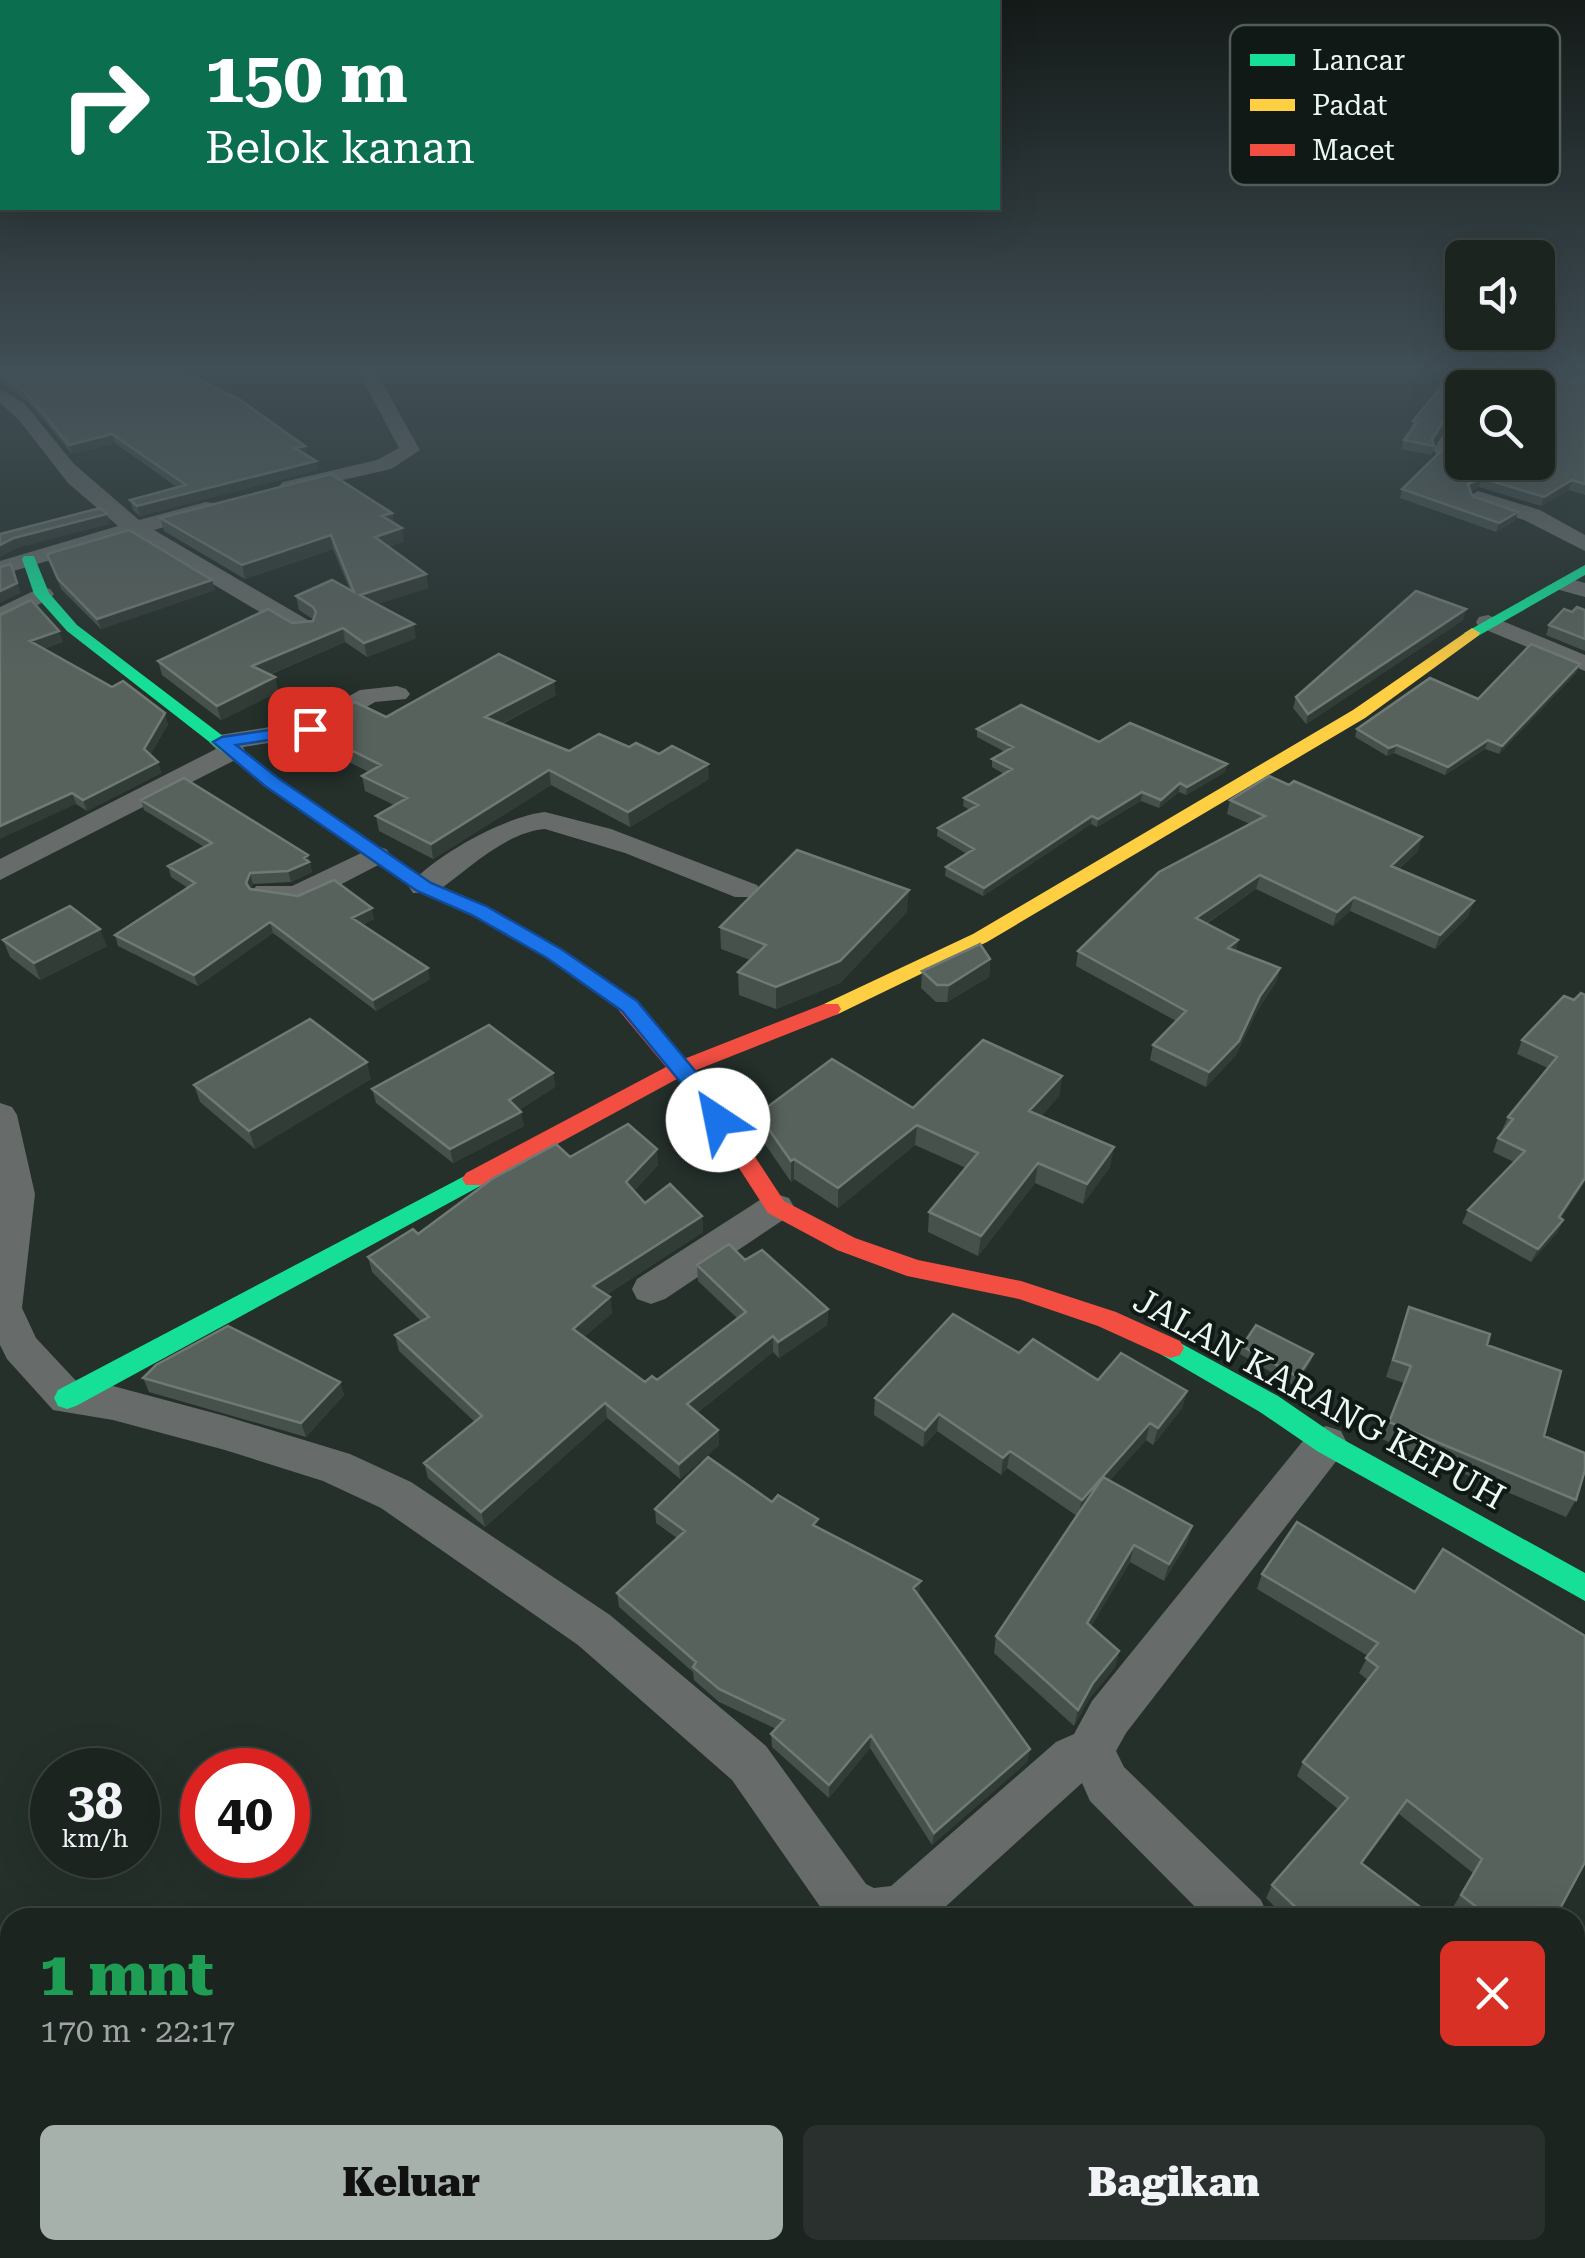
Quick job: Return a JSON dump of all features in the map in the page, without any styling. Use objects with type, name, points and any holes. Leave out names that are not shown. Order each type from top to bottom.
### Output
[{"type":"street","points":[[72,471],[92,495],[135,528],[304,628]]},
{"type":"street","points":[[273,490],[356,471]]},
{"type":"street","points":[[1478,497],[1532,516],[1585,544]]},
{"type":"street","points":[[0,568],[227,502]]},
{"type":"street","points":[[0,616],[42,594],[29,560]]},
{"type":"street","points":[[67,1398],[680,1068],[842,1004],[980,938],[1359,714],[1488,622],[1574,587],[1585,569]]},
{"type":"street","name":"JALAN KARANG KEPUH","points":[[42,594],[72,628],[110,660],[376,855],[424,887],[479,910],[554,954],[629,1006],[704,1095],[776,1207],[846,1244],[916,1269],[1021,1290],[1107,1319],[1196,1362],[1326,1443],[1585,1588]]},
{"type":"street","points":[[1488,622],[1585,664]]},
{"type":"street","points":[[0,870],[227,747],[310,729],[369,694],[396,694]]},
{"type":"street","points":[[424,887],[531,820],[564,822],[746,890]]},
{"type":"street","points":[[267,892],[296,896],[376,855]]},
{"type":"street","points":[[0,1115],[16,1194],[3,1308],[21,1348],[67,1398],[113,1403],[225,1432],[335,1467],[396,1495],[594,1630],[750,1762],[848,1902],[858,1908]]},
{"type":"street","points":[[651,1289],[776,1207]]},
{"type":"street","points":[[904,1908],[1074,1759],[1091,1750],[1109,1717],[1326,1443]]},
{"type":"street","points":[[1091,1750],[1108,1784],[1233,1908]]},
{"type":"building","points":[[166,471],[275,471],[137,506],[130,500],[186,485]]},
{"type":"building","points":[[1420,471],[1445,471],[1445,480],[1477,480],[1468,484],[1472,496],[1518,512],[1499,523],[1402,489]]},
{"type":"building","points":[[1555,471],[1585,471],[1585,484],[1572,480],[1544,497],[1489,480],[1555,480]]},
{"type":"building","points":[[331,474],[392,513],[382,516],[402,528],[375,537],[426,574],[360,595],[414,624],[364,643],[343,628],[252,666],[275,677],[217,706],[158,661],[268,609],[292,623],[313,621],[313,607],[296,596],[332,580],[354,592],[331,535],[242,565],[160,518]]},
{"type":"building","points":[[100,508],[107,514],[0,545],[0,534]]},
{"type":"building","points":[[129,530],[212,580],[97,619],[58,579],[47,554]]},
{"type":"building","points":[[11,564],[17,583],[0,591],[0,567]]},
{"type":"building","points":[[1416,591],[1466,609],[1308,714],[1296,697]]},
{"type":"building","points":[[31,600],[59,631],[30,641],[112,687],[123,681],[165,713],[144,749],[158,762],[83,800],[72,793],[0,826],[0,615]]},
{"type":"building","points":[[1577,607],[1585,610],[1585,639],[1549,625],[1564,609],[1572,612]]},
{"type":"building","points":[[1531,644],[1580,664],[1502,746],[1488,740],[1448,767],[1397,745],[1389,748],[1357,729],[1430,678],[1478,699]]},
{"type":"building","points":[[499,654],[554,681],[485,717],[569,751],[599,734],[629,747],[636,743],[659,754],[672,746],[708,764],[628,812],[549,770],[431,844],[376,816],[407,798],[362,776],[381,765],[305,727],[355,702],[386,717]]},
{"type":"building","points":[[1021,705],[1099,742],[1130,723],[1227,764],[1187,787],[1180,783],[1161,800],[1142,792],[1098,819],[1092,816],[984,888],[946,867],[974,849],[938,828],[978,805],[964,798],[1012,769],[992,759],[1013,747],[977,729]]},
{"type":"building","points":[[1269,776],[1289,785],[1294,781],[1422,837],[1391,866],[1474,901],[1440,935],[1354,897],[1337,912],[1260,875],[1196,918],[1238,940],[1228,948],[1280,968],[1260,996],[1239,1041],[1209,1072],[1153,1045],[1186,1011],[1078,951],[1159,872],[1265,816],[1230,800]]},
{"type":"building","points":[[184,778],[308,855],[304,858],[309,862],[288,871],[250,873],[246,883],[250,889],[298,896],[334,880],[372,908],[352,918],[428,968],[373,1000],[270,922],[194,975],[115,935],[195,883],[168,866],[212,843],[141,800]]},
{"type":"building","points":[[797,850],[909,890],[840,961],[776,987],[738,972],[766,945],[720,927]]},
{"type":"building","points":[[70,906],[100,929],[34,963],[3,940]]},
{"type":"building","points":[[980,944],[990,959],[949,985],[937,985],[922,971]]},
{"type":"building","points":[[1581,993],[1585,995],[1585,1178],[1559,1217],[1563,1220],[1538,1249],[1468,1210],[1525,1151],[1498,1138],[1513,1119],[1508,1117],[1557,1057],[1522,1040],[1564,996],[1574,1000]]},
{"type":"building","points":[[310,1019],[367,1062],[249,1131],[194,1085]]},
{"type":"building","points":[[489,1025],[553,1073],[509,1100],[521,1112],[450,1149],[372,1089]]},
{"type":"building","points":[[983,1040],[1062,1076],[1029,1111],[1114,1147],[1087,1184],[1038,1163],[981,1236],[929,1212],[978,1153],[917,1125],[838,1188],[794,1159],[791,1161],[758,1114],[832,1059],[913,1108]]},
{"type":"building","points":[[628,1124],[657,1149],[626,1182],[645,1203],[670,1184],[702,1216],[593,1286],[610,1297],[573,1329],[645,1382],[652,1376],[657,1380],[746,1312],[697,1265],[729,1244],[745,1260],[762,1250],[828,1309],[778,1342],[773,1336],[687,1404],[718,1430],[679,1464],[605,1403],[481,1512],[424,1463],[482,1416],[395,1335],[429,1317],[368,1257],[413,1229],[418,1234],[492,1179],[556,1144],[570,1157]]},
{"type":"building","points":[[1409,1307],[1490,1334],[1487,1345],[1561,1371],[1544,1436],[1585,1453],[1585,1470],[1576,1500],[1389,1422],[1411,1366],[1393,1360]]},
{"type":"building","points":[[953,1314],[1019,1353],[1033,1339],[1098,1380],[1121,1353],[1187,1391],[1158,1428],[1150,1423],[1082,1500],[1010,1451],[1003,1458],[939,1414],[925,1430],[875,1398]]},
{"type":"building","points":[[1256,1325],[1313,1354],[1298,1377],[1242,1346]]},
{"type":"building","points":[[228,1326],[340,1382],[301,1423],[143,1378],[156,1365]]},
{"type":"building","points":[[708,1457],[772,1502],[778,1495],[818,1519],[813,1525],[921,1581],[913,1588],[1030,1749],[934,1833],[871,1735],[829,1785],[771,1734],[784,1720],[719,1689],[693,1667],[696,1662],[617,1593],[685,1531],[655,1509]]},
{"type":"building","points":[[1103,1477],[1192,1526],[1169,1564],[1134,1545],[1087,1623],[1119,1651],[1093,1683],[1078,1710],[996,1636]]},
{"type":"building","points":[[1297,1522],[1415,1592],[1443,1549],[1585,1636],[1585,1862],[1560,1908],[1478,1908],[1461,1895],[1482,1859],[1407,1800],[1361,1863],[1422,1908],[1296,1908],[1272,1885],[1348,1798],[1303,1762],[1378,1667],[1366,1658],[1378,1643],[1262,1574]]},
{"type":"traffic: fast","points":[[29,559],[42,594],[72,628],[272,782],[424,887],[479,911],[554,954],[621,1001]]},
{"type":"traffic: fast","points":[[1472,633],[1585,569]]},
{"type":"traffic: fast","points":[[67,1398],[474,1179]]},
{"type":"traffic: fast","points":[[1171,1348],[1269,1404],[1326,1443],[1585,1588]]},
{"type":"traffic: slow","points":[[831,1009],[980,938],[1359,714],[1472,633]]},
{"type":"traffic: jam","points":[[621,1001],[703,1095],[776,1207],[846,1244],[916,1269],[1021,1290],[1107,1319],[1171,1348]]},
{"type":"traffic: jam","points":[[474,1179],[681,1068],[831,1009]]},
{"type":"route","points":[[310,729],[222,742],[272,782],[424,887],[479,910],[554,954],[629,1006],[704,1095],[718,1120]]}]
